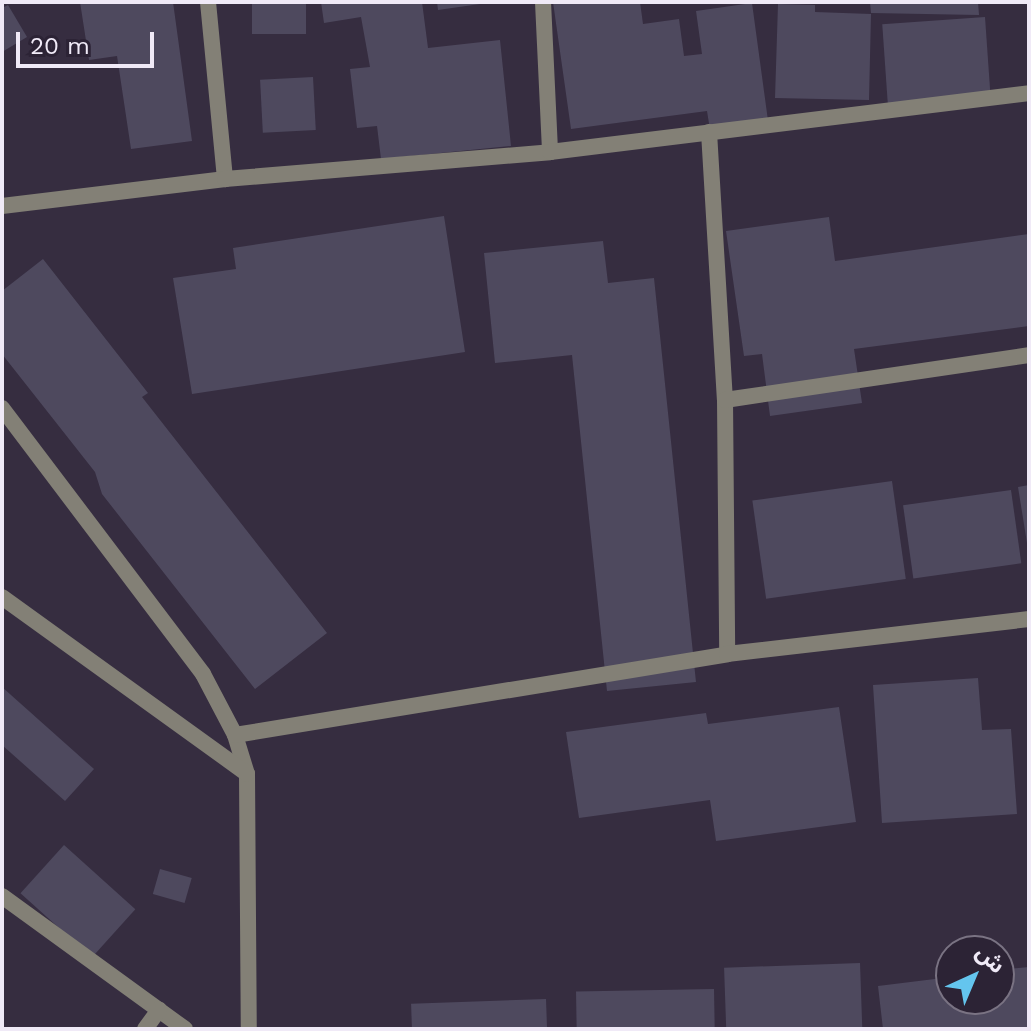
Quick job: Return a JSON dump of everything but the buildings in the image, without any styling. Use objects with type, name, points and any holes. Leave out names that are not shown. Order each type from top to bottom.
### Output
[{"type":"street","points":[[208,2],[225,179]]},
{"type":"street","points":[[543,2],[550,152]]},
{"type":"street","points":[[2,206],[225,179],[550,152],[1029,93]]},
{"type":"street","points":[[709,132],[725,400],[727,654]]},
{"type":"street","points":[[725,400],[1029,355]]},
{"type":"street","points":[[2,408],[203,674],[235,735],[247,774],[249,1029]]},
{"type":"street","points":[[2,597],[247,774]]},
{"type":"street","points":[[235,735],[727,654],[1029,619]]},
{"type":"street","points":[[2,896],[185,1029]]},
{"type":"street","points":[[145,1029],[159,1010]]}]
